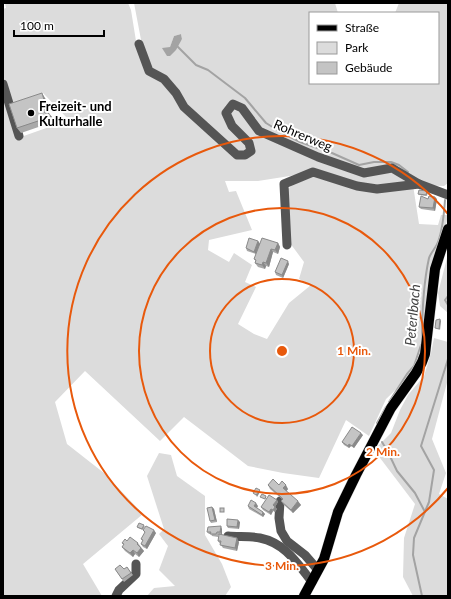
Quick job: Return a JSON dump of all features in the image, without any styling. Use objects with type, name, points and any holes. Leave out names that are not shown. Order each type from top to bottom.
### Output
[{"type":"main road","points":[[304,596],[324,559],[338,512],[356,475],[391,408],[422,362],[425,354],[435,269],[448,229]]},
{"type":"lane","name":"Rohrerweg","points":[[139,44],[149,71],[164,79],[176,93],[184,107],[237,155],[246,155],[251,151],[249,143],[232,126],[226,113],[233,104],[242,108],[259,131],[318,157],[364,173],[392,168],[419,184],[448,195]]},
{"type":"lane","points":[[3,84],[18,136]]},
{"type":"lane","points":[[287,245],[284,184],[313,172],[356,186],[377,189],[419,184]]},
{"type":"lane","points":[[280,501],[278,518],[281,532],[287,540],[305,555],[318,570]]},
{"type":"lane","points":[[228,536],[259,538],[274,542],[286,550],[312,582]]},
{"type":"lane","points":[[116,596],[119,590],[136,574],[136,564]]},
{"type":"green space","points":[[5,3],[128,3],[131,10],[136,41],[142,45],[134,3],[335,3],[338,12],[309,12],[309,84],[439,84],[439,12],[395,12],[399,3],[448,3],[448,183],[444,186],[413,185],[419,224],[438,225],[441,215],[448,215],[419,361],[411,375],[386,399],[369,436],[346,420],[319,478],[248,466],[184,417],[160,441],[85,371],[55,402],[67,444],[104,473],[143,514],[83,564],[102,596],[3,596],[3,91],[18,138],[69,120],[43,93],[12,103],[3,75],[3,9],[6,8]],"holes":[[[181,34],[182,39],[167,56],[174,36]],[[296,175],[293,183],[287,191],[290,243],[304,262],[299,279],[311,285],[289,303],[267,339],[254,334],[238,324],[256,287],[245,282],[252,265],[234,253],[229,262],[208,250],[209,240],[252,230],[236,191],[229,192],[225,181],[258,181]]]},
{"type":"green space","points":[[448,254],[448,313],[440,306],[438,293]]},
{"type":"green space","points":[[434,338],[448,342],[448,379],[432,439],[446,473],[439,494],[448,499],[448,596],[413,596],[403,577],[404,538],[415,504],[374,450],[391,433],[408,395],[424,376]]},
{"type":"green space","points":[[159,453],[171,455],[177,476],[205,496],[205,535],[222,564],[231,587],[225,596],[147,596],[154,588],[175,586],[159,570],[168,546],[159,534],[164,529],[147,476]]},
{"type":"shaded area","points":[[181,34],[182,39],[176,50],[170,56],[167,56],[162,48],[170,47],[174,36]]},
{"type":"building","name":"Freizeit- und Kulturhalle","points":[[42,93],[44,100],[41,101],[45,113],[48,112],[50,117],[17,128],[9,104]]},
{"type":"building","points":[[419,190],[427,191],[426,195],[418,194]]},
{"type":"building","points":[[421,196],[428,199],[429,196],[435,197],[433,208],[419,207]]},
{"type":"building","points":[[249,238],[258,241],[254,252],[246,248]]},
{"type":"building","points":[[262,238],[278,243],[275,250],[271,249],[266,263],[263,262],[262,265],[255,263],[256,260],[254,259]]},
{"type":"building","points":[[281,258],[288,261],[282,275],[275,272]]},
{"type":"building","points":[[440,319],[439,329],[435,328],[436,320]]},
{"type":"building","points":[[352,427],[361,433],[352,446],[349,444],[348,446],[342,442]]},
{"type":"building","points":[[273,479],[279,485],[282,481],[286,485],[283,488],[298,501],[291,510],[281,501],[283,499],[268,485]]},
{"type":"building","points":[[256,488],[260,490],[256,495],[253,493]]},
{"type":"building","points":[[262,494],[266,496],[265,499],[260,497]]},
{"type":"building","points":[[269,495],[277,500],[273,505],[275,507],[273,510],[271,509],[269,512],[261,507]]},
{"type":"building","points":[[251,500],[256,503],[254,506],[263,512],[262,515],[248,506]]},
{"type":"building","points":[[212,507],[215,520],[210,521],[207,508]]},
{"type":"building","points":[[220,508],[224,508],[224,512],[220,512]]},
{"type":"building","points":[[227,519],[238,520],[237,527],[227,526]]},
{"type":"building","points":[[139,523],[144,525],[142,529],[137,527]]},
{"type":"building","points":[[146,526],[154,530],[145,546],[141,544],[143,540],[141,539],[145,532],[143,530]]},
{"type":"building","points":[[221,526],[220,532],[217,532],[216,534],[210,534],[211,532],[207,532],[208,527]]},
{"type":"building","points":[[219,534],[237,538],[235,548],[220,545],[221,541],[218,541]]},
{"type":"building","points":[[130,537],[138,543],[137,544],[141,548],[137,553],[133,550],[130,553],[122,547],[124,544],[122,543],[125,539],[127,541]]},
{"type":"building","points":[[120,565],[124,569],[127,567],[131,573],[122,579],[115,569]]},
{"type":"waterway","points":[[177,46],[196,65],[208,70],[245,98],[266,123],[279,131],[300,142],[332,153],[359,165],[374,162],[391,162],[399,165],[408,172]]},
{"type":"waterway","name":"Peterlbach","points":[[422,341],[425,278],[429,258],[437,244],[441,232],[445,200]]},
{"type":"waterway","points":[[448,296],[445,300],[448,305]]},
{"type":"waterway","name":"Peterlbach","points":[[389,402],[414,366],[421,345]]},
{"type":"waterway","points":[[422,596],[413,555],[414,538],[429,502],[434,470],[421,446],[448,359]]},
{"type":"waterway","name":"Peterlbach","points":[[377,423],[386,407]]},
{"type":"waterway","name":"Peterlbach","points":[[382,442],[397,471],[415,493],[425,512]]},
{"type":"place","name":"Freizeit- und Kulturhalle","points":[[31,113]]}]
